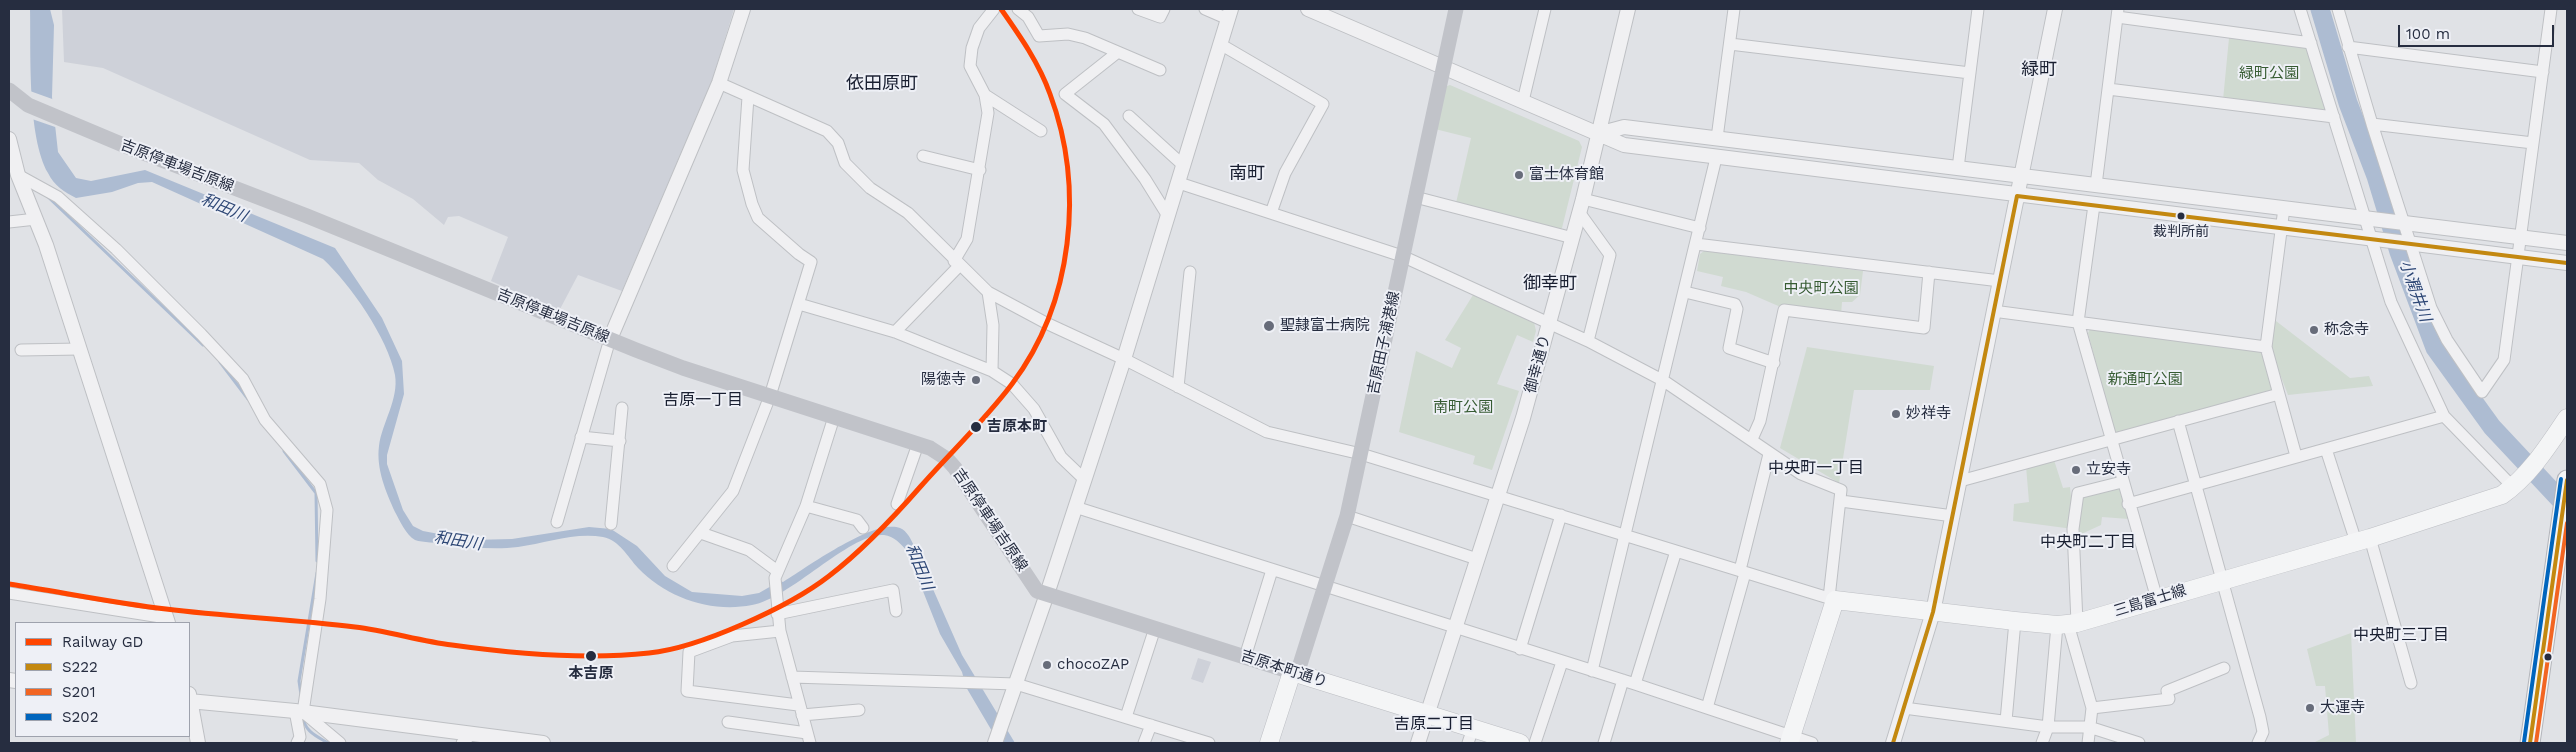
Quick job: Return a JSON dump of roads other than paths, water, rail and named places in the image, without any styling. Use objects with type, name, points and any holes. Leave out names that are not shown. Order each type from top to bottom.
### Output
[{"type":"highway","points":[[2530,743],[2564,533],[2567,485]]},
{"type":"main road","name":"吉原田子浦港線","points":[[1295,673],[1347,516],[1456,9]]},
{"type":"main road","name":"吉原停車場吉原線","points":[[9,90],[28,105],[128,147],[306,216],[682,368],[930,448],[947,459],[1037,591],[1047,594]]},
{"type":"main road","name":"三島富士線","points":[[1832,599],[2015,622],[2067,624],[2363,540],[2491,499],[2524,476],[2567,418]]},
{"type":"main road","name":"吉原本町通り","points":[[1047,594],[1426,713],[1470,736],[1520,743]]},
{"type":"main road","points":[[1790,740],[1832,599]]},
{"type":"main road","points":[[1269,743],[1295,673]]},
{"type":"street","points":[[557,522],[610,339],[719,83],[743,9]]},
{"type":"street","points":[[894,332],[957,263],[967,239],[988,113],[985,95],[970,66],[972,48],[978,28],[994,9]]},
{"type":"street","points":[[1018,9],[1028,17],[1038,36],[1068,34],[1160,70]]},
{"type":"street","points":[[1138,9],[1160,17],[1164,9]]},
{"type":"street","points":[[995,743],[1047,594],[1124,359],[1229,14],[1205,9]]},
{"type":"street","points":[[1308,9],[1624,145],[2567,264]]},
{"type":"street","points":[[1523,101],[1545,9]]},
{"type":"street","name":"御幸通り","points":[[1418,743],[1426,713],[1523,418],[1573,238],[1628,9]]},
{"type":"street","points":[[1717,138],[1734,9]]},
{"type":"street","points":[[1958,168],[1978,9]]},
{"type":"street","points":[[1893,743],[1933,612],[2055,9]]},
{"type":"street","points":[[2300,9],[2391,302],[2444,416],[2524,476]]},
{"type":"street","points":[[2338,9],[2348,47],[2431,308],[2447,340],[2482,392],[2504,360],[2551,9]]},
{"type":"street","points":[[2096,185],[2117,13],[2311,43]]},
{"type":"street","points":[[1220,44],[1323,104],[1286,173],[1271,213]]},
{"type":"street","points":[[1730,44],[1970,73]]},
{"type":"street","points":[[2348,47],[2543,72]]},
{"type":"street","points":[[1118,52],[1065,94],[1104,124],[1145,179],[1168,216]]},
{"type":"street","points":[[719,83],[827,131],[838,143],[845,163],[870,188],[908,213],[988,292],[1046,323],[1124,359],[1267,432],[1361,454],[1832,599],[1834,546],[1841,490],[1801,474],[1664,381],[1588,341],[1402,256],[1179,183]]},
{"type":"street","points":[[2108,89],[2334,117]]},
{"type":"street","points":[[985,95],[1041,131]]},
{"type":"street","points":[[673,566],[733,491],[770,396],[811,262],[758,218],[743,170],[748,97]]},
{"type":"street","points":[[1129,116],[1184,166]]},
{"type":"street","points":[[2372,124],[2533,143]]},
{"type":"street","points":[[1598,134],[1624,127],[2567,243]]},
{"type":"street","points":[[9,141],[18,175],[36,219],[80,349],[168,621],[9,593]]},
{"type":"street","points":[[923,156],[980,170]]},
{"type":"street","points":[[1592,671],[1664,381],[1716,158]]},
{"type":"street","points":[[18,175],[58,197],[116,249],[201,334],[243,379],[265,420],[320,484],[326,510],[320,599],[299,711],[300,736],[297,743]]},
{"type":"street","points":[[1415,197],[1573,238]]},
{"type":"street","points":[[2094,205],[2078,322],[2128,504],[2157,599]]},
{"type":"street","points":[[1581,206],[1700,228]]},
{"type":"street","points":[[1581,206],[1610,255],[1588,341]]},
{"type":"street","points":[[2284,208],[2266,347],[2296,456]]},
{"type":"street","points":[[9,222],[36,219]]},
{"type":"street","points":[[1696,244],[2000,280]]},
{"type":"street","points":[[1178,387],[1190,272]]},
{"type":"street","points":[[1752,439],[1760,421],[1784,310],[1924,328],[1929,272]]},
{"type":"street","points":[[988,292],[994,325],[992,371]]},
{"type":"street","points":[[1685,292],[1735,304],[1737,309],[1729,348],[1774,363]]},
{"type":"street","points":[[799,304],[894,332],[992,371],[1012,384],[1034,409],[1061,457],[1084,479]]},
{"type":"street","points":[[1993,311],[2266,347]]},
{"type":"street","points":[[21,350],[80,349]]},
{"type":"street","points":[[1960,481],[2279,394]]},
{"type":"street","points":[[611,524],[622,408]]},
{"type":"street","points":[[2128,504],[2444,416]]},
{"type":"street","points":[[728,722],[809,738],[780,631],[775,597],[775,574],[806,506],[834,417]]},
{"type":"street","points":[[2178,421],[2198,484],[2260,717],[2262,732],[2258,743]]},
{"type":"street","points":[[581,437],[620,441]]},
{"type":"street","points":[[897,504],[918,444]]},
{"type":"street","points":[[2326,449],[2363,540],[2411,683]]},
{"type":"street","points":[[1707,708],[1742,571],[1769,454]]},
{"type":"street","points":[[2042,743],[2048,727],[2067,624],[2073,529],[2078,493],[2122,482]]},
{"type":"street","points":[[1841,501],[1953,516]]},
{"type":"street","points":[[806,506],[857,520],[863,528]]},
{"type":"street","points":[[1075,506],[1520,649],[1623,680],[1707,708],[1790,740],[1812,743]]},
{"type":"street","points":[[1520,649],[1561,515]]},
{"type":"street","points":[[1347,516],[1477,559]]},
{"type":"street","points":[[701,532],[749,550],[775,574]]},
{"type":"street","points":[[1634,684],[1676,551]]},
{"type":"street","points":[[1245,657],[1272,570]]},
{"type":"street","points":[[777,614],[893,590],[896,611]]},
{"type":"street","points":[[2006,721],[2015,622]]},
{"type":"street","points":[[2067,624],[2092,708],[2088,743]]},
{"type":"street","points":[[1126,717],[1155,628]]},
{"type":"street","points":[[780,631],[732,636],[689,652],[687,691],[800,710],[859,710]]},
{"type":"street","points":[[1535,743],[1562,662]]},
{"type":"street","points":[[2092,708],[2169,699],[2167,691],[2224,668]]},
{"type":"street","points":[[792,677],[1016,684],[1209,743]]},
{"type":"street","points":[[1604,743],[1623,680]]},
{"type":"street","points":[[190,699],[299,711],[467,739],[543,743]]},
{"type":"street","points":[[190,704],[198,743]]},
{"type":"street","points":[[1904,708],[2048,727],[2089,727],[2139,743]]},
{"type":"street","points":[[299,711],[340,743]]},
{"type":"street","points":[[1144,743],[1151,725]]},
{"type":"water","name":"和田川","points":[[30,9],[50,9],[54,25],[52,97],[58,152],[76,178],[91,181],[145,170],[335,248],[382,318],[402,361],[404,394],[387,455],[387,464],[403,510],[413,526],[423,531],[471,540],[512,539],[589,527],[611,529],[637,546],[665,576],[692,592],[742,596],[759,593],[780,581],[783,582],[840,546],[874,530],[888,527],[900,528],[907,533],[912,541],[962,655],[1015,743],[999,743],[966,687],[962,672],[940,634],[907,551],[891,537],[884,535],[870,537],[838,554],[768,600],[737,607],[721,607],[690,601],[662,588],[638,568],[618,545],[603,537],[571,537],[518,547],[500,548],[422,542],[412,538],[395,512],[385,488],[378,455],[381,437],[395,393],[395,375],[385,345],[356,297],[345,282],[323,259],[152,182],[138,183],[112,192],[76,198],[57,185],[50,178],[41,157],[36,138],[33,116]]},
{"type":"waterway","name":"小潤井川","points":[[2320,9],[2348,103],[2376,176],[2399,252],[2435,348],[2492,427],[2567,507]]},
{"type":"waterway","points":[[46,195],[203,345]]},
{"type":"waterway","points":[[220,362],[248,399]]},
{"type":"waterway","points":[[284,451],[316,493],[317,561]]},
{"type":"waterway","points":[[301,695],[299,681],[317,573]]},
{"type":"waterway","points":[[303,716],[308,729],[328,743]]},
{"type":"rail line","name":"GD","points":[[9,584],[146,607],[355,627],[476,648],[575,656],[625,655],[669,650],[717,635],[743,624],[768,613],[812,588],[866,545],[1002,397],[1033,352],[1049,318],[1060,281],[1067,244],[1069,206],[1067,168],[1061,130],[1046,83],[1028,50],[1001,9]]},
{"type":"place","name":"富士体育館","points":[[1519,175]]},
{"type":"place","name":"裁判所前","points":[[2181,216]]},
{"type":"place","name":"聖隷富士病院","points":[[1269,326]]},
{"type":"place","name":"称念寺","points":[[2314,330]]},
{"type":"place","name":"陽徳寺","points":[[976,380]]},
{"type":"place","name":"妙祥寺","points":[[1896,414]]},
{"type":"place","name":"吉原本町","points":[[976,427]]},
{"type":"place","name":"立安寺","points":[[2076,470]]},
{"type":"place","name":"本吉原","points":[[591,656]]},
{"type":"place","name":"chocoZAP","points":[[1047,665]]},
{"type":"place","name":"大運寺","points":[[2310,708]]},
{"type":"district","name":"緑町","points":[[2039,70]]},
{"type":"district","name":"依田原町","points":[[882,84]]},
{"type":"district","name":"南町","points":[[1247,174]]},
{"type":"district","name":"御幸町","points":[[1550,284]]},
{"type":"district","name":"吉原一丁目","points":[[703,400]]},
{"type":"district","name":"中央町一丁目","points":[[1816,468]]},
{"type":"district","name":"中央町二丁目","points":[[2088,542]]},
{"type":"district","name":"中央町三丁目","points":[[2401,635]]},
{"type":"district","name":"吉原二丁目","points":[[1434,724]]},
{"type":"park label","name":"緑町公園","points":[[2269,74]]},
{"type":"park label","name":"中央町公園","points":[[1821,289]]},
{"type":"park label","name":"新通町公園","points":[[2145,380]]},
{"type":"park label","name":"南町公園","points":[[1463,408]]}]
